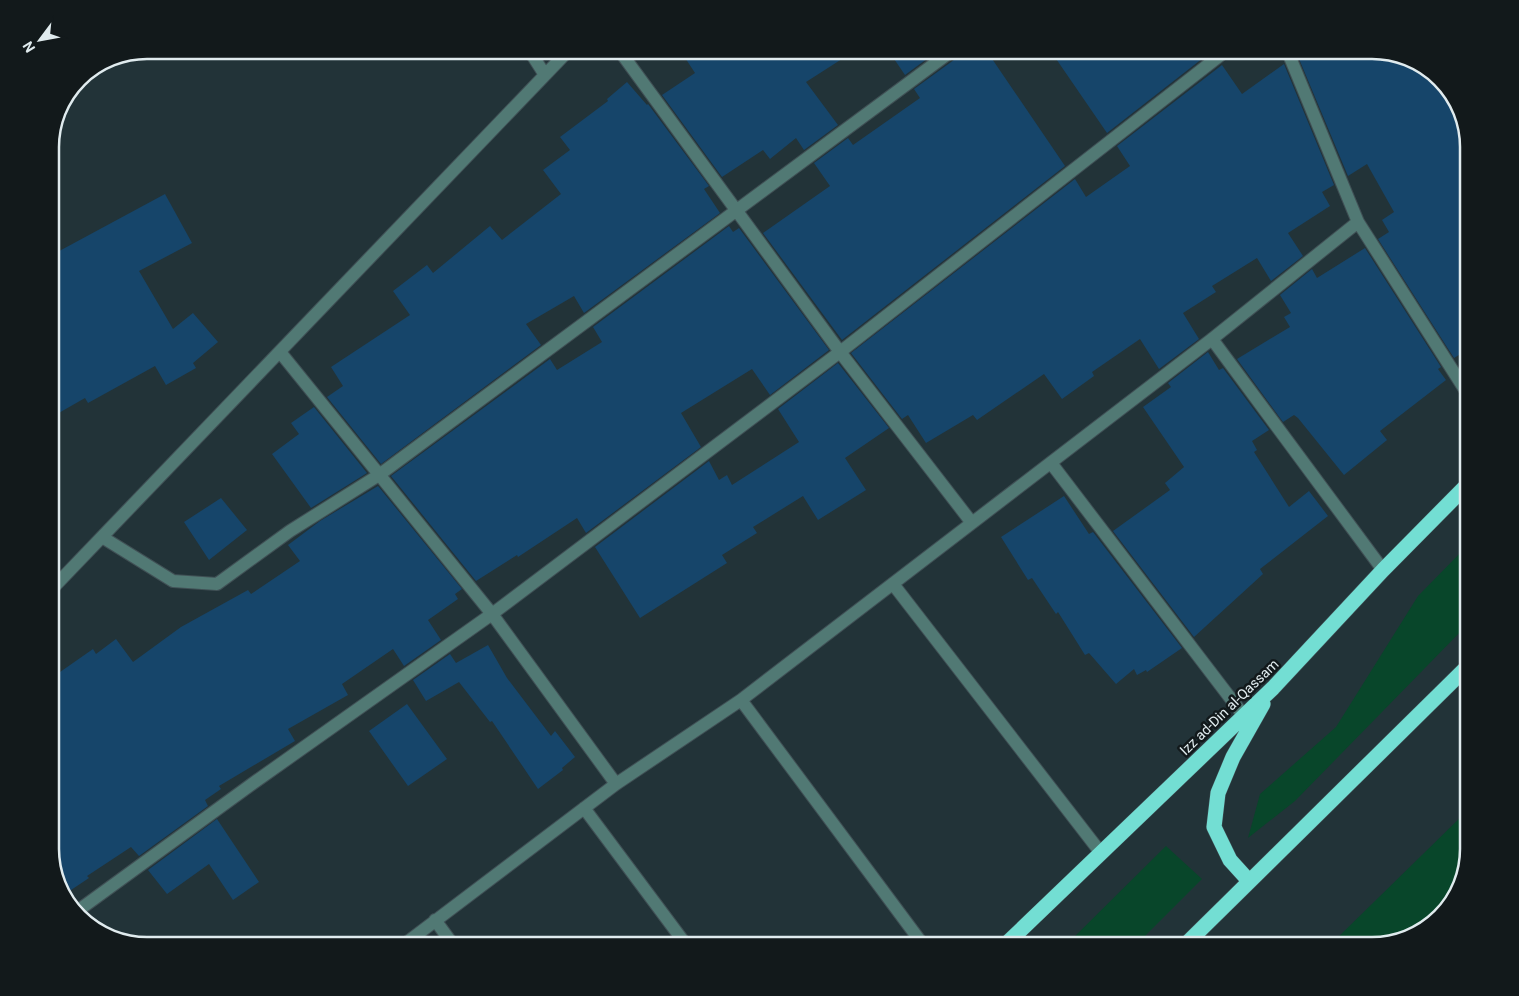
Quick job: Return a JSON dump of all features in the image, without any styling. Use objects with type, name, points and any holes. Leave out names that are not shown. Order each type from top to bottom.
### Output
[{"type":"highway","name":"Izz ad-Din al-Qassam","points":[[1013,937],[1273,688],[1383,570],[1460,492]]},
{"type":"highway","points":[[1193,937],[1460,674]]},
{"type":"highway","points":[[1249,881],[1230,860],[1214,827],[1217,801],[1218,793],[1233,757],[1273,688]]},
{"type":"street","points":[[535,59],[545,75]]},
{"type":"street","points":[[59,582],[560,59]]},
{"type":"street","points":[[626,59],[840,352],[972,524]]},
{"type":"street","points":[[102,537],[173,581],[217,584],[290,531],[379,475],[941,59]]},
{"type":"street","points":[[81,908],[252,784],[492,614],[840,352],[1215,59]]},
{"type":"street","points":[[1291,59],[1358,222],[1460,382]]},
{"type":"street","points":[[413,937],[616,784],[740,700],[1212,339],[1358,222]]},
{"type":"street","points":[[1212,339],[1383,570]]},
{"type":"street","points":[[280,352],[492,614],[616,784]]},
{"type":"street","points":[[1051,462],[1244,716]]},
{"type":"street","points":[[893,584],[1101,853]]},
{"type":"street","points":[[740,700],[917,937]]},
{"type":"street","points":[[584,808],[680,937]]},
{"type":"street","points":[[434,920],[447,937]]},
{"type":"green space","points":[[1460,553],[1460,632],[1295,801],[1248,838],[1260,794],[1336,727],[1418,596]]},
{"type":"green space","points":[[1460,818],[1459,861],[1454,883],[1438,907],[1426,919],[1406,931],[1395,934],[1372,937],[1338,937]]},
{"type":"green space","points":[[1166,846],[1202,879],[1144,937],[1074,937]]},
{"type":"building","points":[[686,59],[842,59],[806,82],[838,125],[804,150],[796,138],[770,159],[763,150],[722,177],[662,95],[695,73]]},
{"type":"building","points":[[894,59],[927,59],[905,75]]},
{"type":"building","points":[[955,59],[992,59],[1065,166],[842,340],[763,233],[830,186],[814,163],[848,138],[853,145],[920,98],[914,89]]},
{"type":"building","points":[[1056,59],[1202,59],[1107,133]]},
{"type":"building","points":[[1299,59],[1378,59],[1401,63],[1430,81],[1445,98],[1454,113],[1460,147],[1460,354],[1454,358],[1378,239],[1389,232],[1382,220],[1394,212],[1367,164],[1348,176]]},
{"type":"building","points":[[1284,64],[1334,185],[1322,192],[1330,206],[1288,233],[1303,256],[1271,281],[1257,258],[1212,286],[1216,292],[1183,313],[1199,339],[1159,369],[1140,339],[1092,372],[1094,376],[1062,399],[1044,374],[977,420],[973,415],[926,443],[908,415],[902,419],[851,353],[1075,179],[1086,197],[1130,166],[1117,146],[1222,65],[1242,94]]},
{"type":"building","points":[[627,82],[648,104],[709,186],[704,189],[720,213],[584,313],[574,296],[526,324],[541,345],[381,464],[327,397],[343,386],[331,367],[410,315],[393,291],[427,265],[433,273],[490,226],[502,240],[561,194],[543,170],[570,150],[560,137],[608,101],[607,99]]},
{"type":"building","points":[[165,194],[192,243],[139,271],[173,329],[193,313],[218,342],[193,363],[196,368],[166,385],[155,366],[88,403],[85,398],[59,413],[59,251]]},
{"type":"building","points":[[729,226],[733,232],[739,228],[829,350],[770,395],[752,369],[681,413],[701,447],[586,533],[577,518],[518,557],[517,555],[476,581],[391,476],[550,359],[557,370],[602,342],[593,327]]},
{"type":"building","points":[[1365,248],[1441,367],[1438,369],[1446,380],[1380,431],[1387,440],[1344,475],[1298,418],[1294,415],[1283,422],[1237,359],[1290,327],[1284,317],[1291,313],[1280,295],[1312,269],[1317,278]]},
{"type":"building","points":[[1208,352],[1219,370],[1223,368],[1269,430],[1252,441],[1257,450],[1254,452],[1289,507],[1309,491],[1328,516],[1260,569],[1263,574],[1194,637],[1113,531],[1170,490],[1165,483],[1184,467],[1143,407],[1171,387],[1168,383]]},
{"type":"building","points":[[838,363],[889,428],[845,458],[866,490],[818,520],[803,496],[753,527],[757,533],[722,555],[727,563],[640,618],[595,547],[709,461],[719,480],[727,475],[732,485],[799,442],[778,409]]},
{"type":"building","points":[[314,407],[367,473],[311,508],[272,454],[299,434],[291,423]]},
{"type":"building","points":[[378,486],[462,589],[455,594],[458,599],[428,620],[441,640],[404,666],[393,649],[342,684],[348,695],[288,729],[295,741],[219,786],[221,789],[205,800],[208,806],[139,856],[131,847],[87,876],[89,878],[70,891],[60,867],[59,855],[59,673],[93,649],[96,654],[116,639],[133,662],[181,627],[248,590],[251,594],[300,561],[288,545],[320,521]]},
{"type":"building","points":[[1064,496],[1089,534],[1093,532],[1182,648],[1147,672],[1146,670],[1137,675],[1134,669],[1116,684],[1089,653],[1085,655],[1058,612],[1056,614],[1032,578],[1028,580],[1001,537]]},
{"type":"building","points":[[221,498],[247,530],[209,560],[184,522]]},
{"type":"building","points":[[488,645],[507,678],[551,736],[555,731],[575,757],[562,768],[563,770],[538,789],[492,721],[490,722],[459,682],[426,701],[413,680],[450,654],[456,663]]},
{"type":"building","points":[[407,704],[447,759],[408,786],[369,731]]},
{"type":"building","points":[[217,819],[259,882],[233,900],[209,864],[167,894],[148,870]]}]
